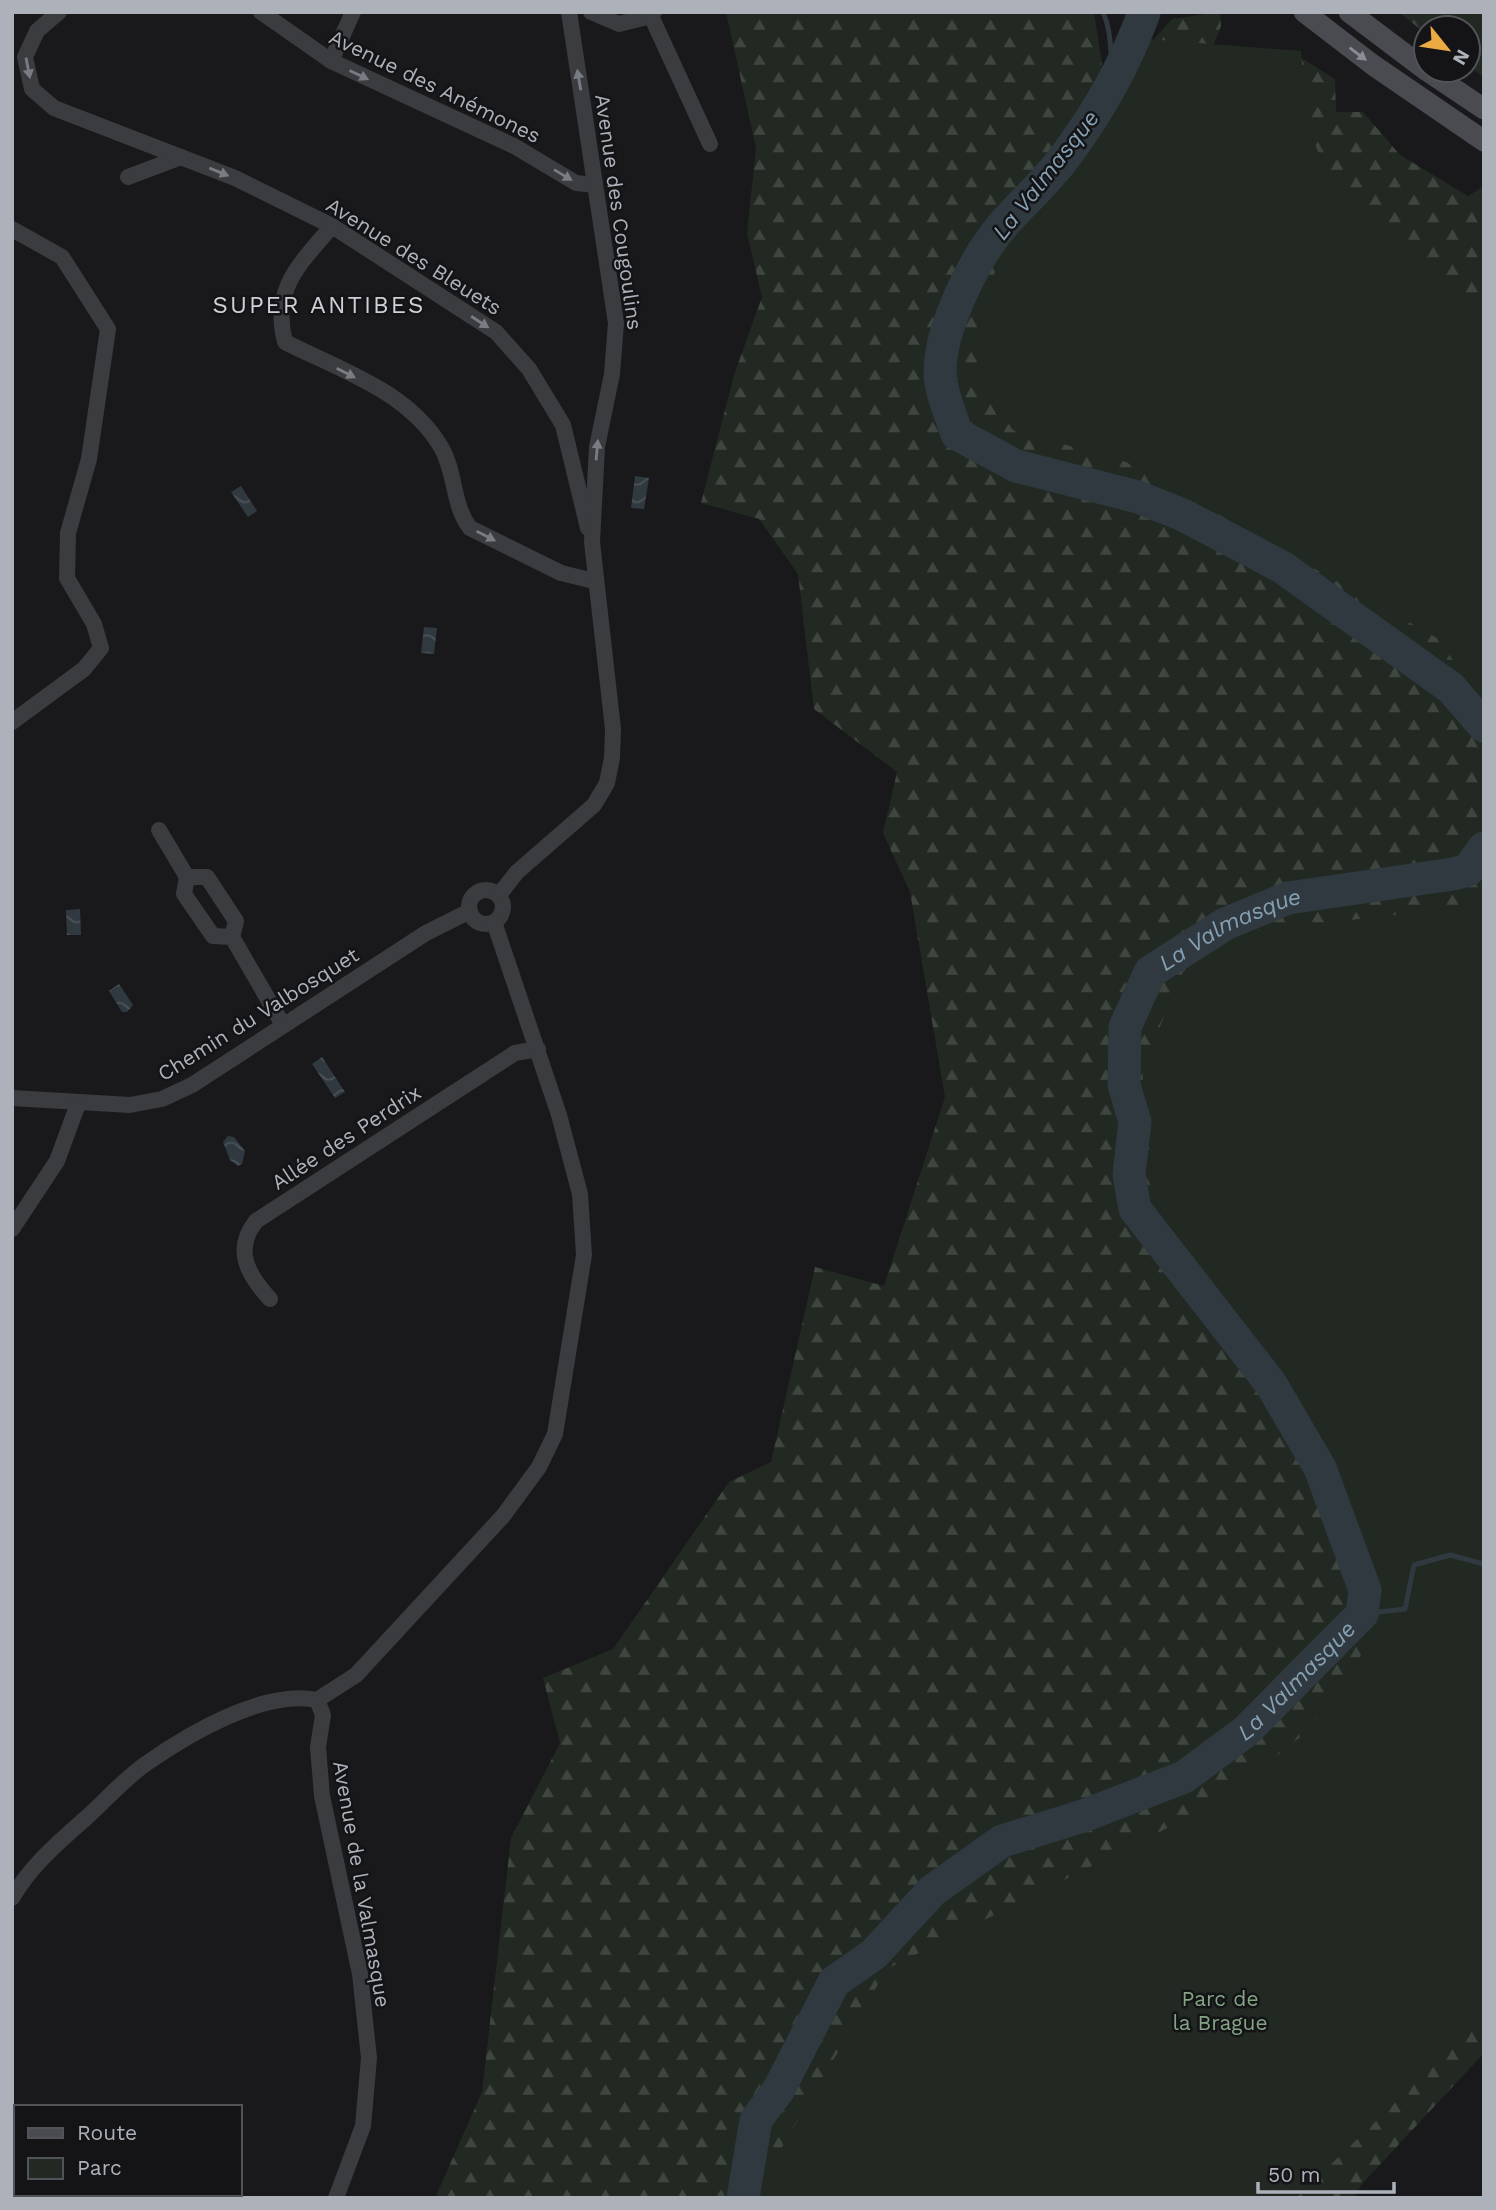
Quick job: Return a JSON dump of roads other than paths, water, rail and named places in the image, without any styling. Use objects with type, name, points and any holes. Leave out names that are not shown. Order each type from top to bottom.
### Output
[{"type":"main road","points":[[1304,12],[1373,65],[1484,141]]},
{"type":"main road","points":[[1349,12],[1412,59]]},
{"type":"main road","points":[[1447,84],[1484,109]]},
{"type":"street","name":"Avenue des Bleuets","points":[[59,12],[37,31],[25,57],[32,89],[54,108],[235,178],[332,226],[496,332],[529,369],[563,425],[587,493],[594,582],[613,729],[612,758],[607,783],[594,806],[517,872],[499,895]]},
{"type":"street","name":"Avenue des Anémones","points":[[261,12],[331,61],[514,146],[576,183],[596,185]]},
{"type":"street","points":[[331,61],[353,12]]},
{"type":"street","name":"Avenue des Cougoulins","points":[[569,12],[613,296],[616,345],[587,493]]},
{"type":"street","points":[[592,12],[620,24],[653,14],[710,144]]},
{"type":"street","points":[[128,177],[181,157]]},
{"type":"street","points":[[332,226],[285,287],[279,318],[285,342],[393,396],[416,414],[442,448],[462,518],[470,528],[561,573],[594,582]]},
{"type":"street","points":[[12,229],[62,257],[108,329],[89,458],[68,544],[67,578],[94,624],[101,648],[83,668],[12,722]]},
{"type":"street","points":[[159,830],[187,877],[184,894],[214,936],[232,937]]},
{"type":"street","points":[[187,877],[207,877],[236,921],[232,937],[283,1025]]},
{"type":"street","points":[[489,890],[499,895],[503,910],[494,922],[477,921],[470,911],[470,900],[478,892],[489,890]]},
{"type":"street","name":"Chemin du Valbosquet","points":[[12,1098],[130,1105],[162,1099],[192,1085],[426,933],[470,911]]},
{"type":"street","points":[[12,1899],[36,1863],[146,1763],[223,1719],[274,1699],[299,1696],[317,1700],[356,1675],[503,1516],[539,1467],[555,1434],[583,1255],[580,1194],[538,1049],[494,922]]},
{"type":"street","name":"Allée des Perdrix","points":[[270,1298],[251,1279],[244,1251],[246,1234],[256,1221],[514,1053],[538,1049]]},
{"type":"street","points":[[12,1229],[57,1161],[78,1104]]},
{"type":"street","name":"Avenue de la Valmasque","points":[[317,1700],[323,1715],[318,1747],[321,1796],[360,1974],[369,2058],[363,2126],[336,2198]]},
{"type":"water","points":[[635,476],[649,478],[644,509],[631,508]]},
{"type":"water","points":[[241,486],[257,511],[248,517],[231,492]]},
{"type":"water","points":[[424,627],[437,628],[434,654],[421,653]]},
{"type":"water","points":[[80,909],[81,935],[67,935],[66,910]]},
{"type":"water","points":[[119,984],[133,1005],[127,1012],[122,1012],[109,991]]},
{"type":"water","points":[[322,1057],[345,1092],[335,1098],[312,1064]]},
{"type":"water","points":[[228,1136],[234,1137],[245,1151],[242,1164],[238,1166],[230,1160],[223,1142]]},
{"type":"waterway","points":[[1103,12],[1115,80]]},
{"type":"waterway","name":"La Valmasque","points":[[1144,13],[1119,71],[1088,124],[1057,167],[991,240],[960,295],[946,335],[940,372],[944,395],[957,434],[1016,466],[1138,497],[1183,515],[1282,567],[1451,688],[1484,726]]},
{"type":"waterway","name":"La Valmasque","points":[[743,2198],[756,2120],[779,2089],[834,1982],[874,1954],[932,1891],[1002,1841],[1083,1816],[1184,1777],[1246,1731],[1362,1614],[1365,1590],[1320,1468],[1271,1384],[1135,1209],[1129,1174],[1135,1122],[1124,1085],[1125,1027],[1150,972],[1225,924],[1288,898],[1468,870],[1484,848]]},
{"type":"waterway","points":[[1362,1614],[1405,1609],[1414,1565],[1450,1555],[1484,1564]]},
{"type":"district","name":"SUPER ANTIBES","points":[[319,305]]},
{"type":"park label","name":"Parc de la Brague","points":[[1220,2010]]}]
